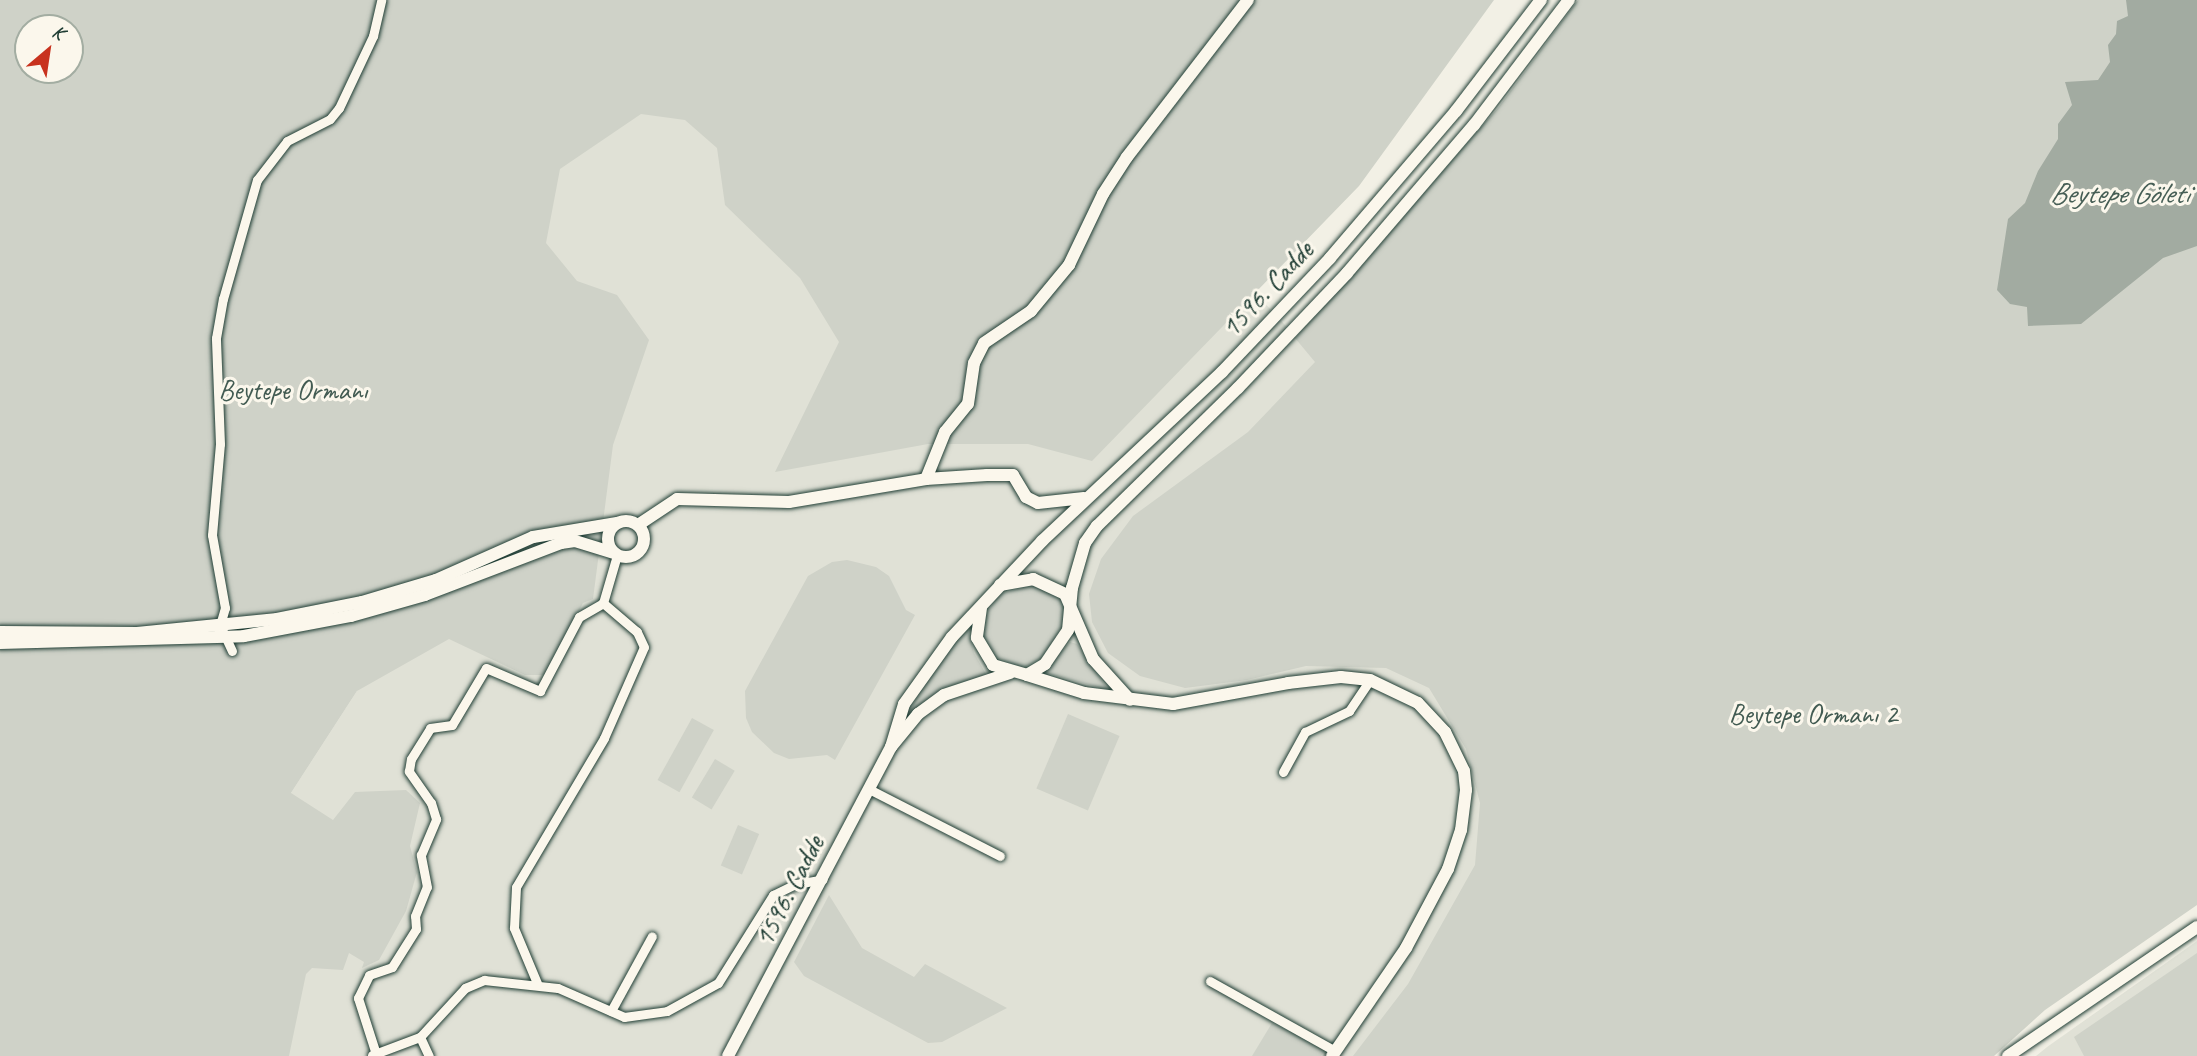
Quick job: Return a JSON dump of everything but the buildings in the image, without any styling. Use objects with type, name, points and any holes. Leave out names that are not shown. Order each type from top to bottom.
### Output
[{"type":"main road","points":[[926,479],[945,432],[968,404],[974,363],[984,343],[1031,311],[1069,265],[1103,194],[1127,157],[1248,0]]},
{"type":"main road","name":"1596. Cadde","points":[[728,1056],[891,747],[904,704],[934,659],[984,601],[1091,495],[1222,372],[1330,258],[1448,121],[1541,0]]},
{"type":"main road","name":"1596. Cadde","points":[[891,747],[918,714],[944,695],[1010,673],[1027,675],[1045,664],[1059,646],[1071,618],[1071,602],[1086,544],[1097,526],[1238,388],[1347,273],[1466,135],[1569,0]]},
{"type":"main road","points":[[0,632],[226,633],[235,623],[362,602],[436,580],[533,537],[617,523],[638,525],[677,499],[789,502],[926,479],[1013,475],[1029,500],[1038,503],[1071,502],[1091,495]]},
{"type":"main road","points":[[615,553],[608,534],[617,523]]},
{"type":"main road","points":[[0,643],[226,633],[351,617],[425,595],[561,543],[575,541],[629,558],[640,552],[645,535],[638,525]]},
{"type":"main road","points":[[1000,585],[1041,580],[1071,602],[1093,659],[1130,700]]},
{"type":"main road","points":[[984,601],[976,626],[978,645],[993,665],[1010,673]]},
{"type":"main road","points":[[1027,675],[1084,693],[1173,704],[1341,677],[1370,680],[1418,703],[1446,732],[1464,771],[1465,810],[1448,869],[1418,926],[1334,1054]]},
{"type":"main road","points":[[2008,1056],[2197,927]]},
{"type":"main road","points":[[2021,1056],[2035,1038]]},
{"type":"street","points":[[226,633],[225,608],[212,535],[220,444],[216,338],[223,299],[257,180],[287,141],[330,119],[339,108],[373,36],[381,0]]},
{"type":"street","points":[[615,553],[603,603],[579,617],[540,691],[485,668],[452,725],[430,728],[411,759],[409,771],[431,803],[436,819],[421,855],[427,887],[415,916],[416,929],[393,967],[369,975],[358,998],[373,1055],[419,1037],[465,988],[484,980],[537,982],[624,1017],[646,1017],[698,998],[718,983],[773,895],[796,884],[823,879]]},
{"type":"street","points":[[537,982],[514,928],[516,887],[604,738],[644,648],[637,632],[603,603]]},
{"type":"street","points":[[225,608],[235,623]]},
{"type":"street","points":[[1283,772],[1305,732],[1349,711],[1370,680]]},
{"type":"street","points":[[869,789],[1000,856]]},
{"type":"street","points":[[611,1012],[652,936]]},
{"type":"street","points":[[1210,981],[1334,1054]]},
{"type":"street","points":[[419,1037],[429,1056]]},
{"type":"shaded area","points":[[725,0],[1192,224],[1957,1056],[222,1056],[291,793],[357,691],[493,205]]},
{"type":"shaded area","points":[[2197,941],[2197,1056],[2036,1056],[2047,1047]]},
{"type":"green space","name":"Beytepe Ormanı","points":[[0,0],[1494,0],[1359,186],[1092,461],[1028,444],[928,444],[775,472],[839,342],[800,278],[725,205],[717,148],[685,120],[641,114],[560,169],[546,243],[577,281],[617,295],[649,340],[613,445],[593,599],[583,603],[545,675],[525,675],[449,639],[357,691],[291,793],[333,820],[355,792],[406,790],[420,803],[410,846],[417,872],[406,911],[379,960],[362,968],[364,962],[349,953],[343,970],[312,968],[306,974],[289,1056],[0,1056]]},
{"type":"green space","name":"Beytepe Ormanı 2","points":[[1578,0],[2197,0],[2197,905],[2045,1010],[1994,1056],[1353,1056],[1408,984],[1475,865],[1480,803],[1466,749],[1429,688],[1386,668],[1306,666],[1247,680],[1185,688],[1140,676],[1108,653],[1092,622],[1089,594],[1101,559],[1133,516],[1248,432],[1315,362],[1295,338],[1498,108]]},
{"type":"green space","points":[[847,560],[876,567],[889,576],[906,610],[915,615],[835,760],[827,755],[789,759],[774,753],[752,732],[746,718],[745,691],[808,576],[832,562]]},
{"type":"green space","points":[[1038,584],[1063,602],[1063,625],[1043,657],[1023,668],[995,657],[984,637],[984,618],[999,594]]},
{"type":"green space","points":[[967,627],[974,653],[986,674],[935,693],[904,724],[922,687]]},
{"type":"green space","points":[[1070,642],[1077,644],[1108,690],[1043,672]]},
{"type":"green space","points":[[1068,714],[1120,736],[1088,810],[1036,789]]},
{"type":"green space","points":[[692,718],[714,730],[679,792],[658,780]]},
{"type":"green space","points":[[715,759],[735,771],[712,809],[692,798]]},
{"type":"green space","points":[[738,825],[759,834],[742,874],[721,866]]},
{"type":"green space","points":[[829,895],[862,948],[914,977],[925,964],[1007,1008],[942,1042],[928,1043],[804,976],[794,962]]},
{"type":"green space","points":[[2197,953],[2197,1056],[2084,1056],[2074,1037]]},
{"type":"green space","points":[[1272,1023],[1325,1050],[1321,1056],[1252,1056]]},
{"type":"water","name":"Beytepe Göleti","points":[[2126,0],[2197,0],[2197,246],[2163,258],[2081,324],[2028,326],[2027,307],[2010,304],[1997,290],[2008,219],[2025,203],[2038,171],[2058,139],[2058,124],[2072,105],[2065,82],[2098,80],[2110,62],[2108,45],[2116,34],[2117,21],[2128,16]]}]
